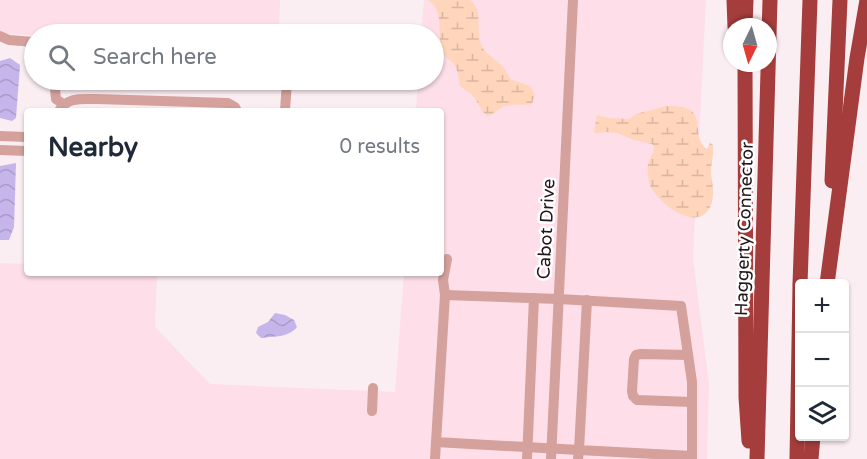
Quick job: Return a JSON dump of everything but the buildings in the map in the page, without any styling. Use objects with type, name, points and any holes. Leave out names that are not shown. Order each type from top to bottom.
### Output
[{"type":"highway","points":[[734,0],[735,18]]},
{"type":"highway","points":[[745,18],[746,0]]},
{"type":"highway","name":"Haggerty Connector","points":[[757,459],[770,0]]},
{"type":"highway","points":[[800,279],[810,0]]},
{"type":"highway","points":[[827,279],[840,0]]},
{"type":"highway","points":[[828,279],[857,57],[867,0]]},
{"type":"highway","points":[[737,72],[745,173]]},
{"type":"highway","points":[[745,72],[746,397],[750,459]]},
{"type":"highway","points":[[797,459],[799,333]]},
{"type":"highway","points":[[811,459],[813,441]]},
{"type":"street","name":"Cabot Drive","points":[[552,453],[573,0]]},
{"type":"street","points":[[0,36],[9,40],[24,41]]},
{"type":"street","points":[[54,90],[61,107],[75,99],[152,106],[228,103],[236,108]]},
{"type":"street","points":[[285,108],[286,90]]},
{"type":"street","points":[[0,136],[24,137]]},
{"type":"street","points":[[0,150],[24,151]]},
{"type":"street","points":[[444,275],[447,259]]},
{"type":"street","points":[[435,459],[445,295],[444,276]]},
{"type":"street","points":[[436,442],[527,447],[552,453],[692,457],[692,382],[681,306],[445,295]]},
{"type":"street","points":[[527,459],[534,298]]},
{"type":"street","points":[[578,454],[586,300]]},
{"type":"street","points":[[688,355],[636,355],[632,391],[637,400],[692,402]]},
{"type":"street","points":[[372,411],[373,388]]},
{"type":"shaded area","points":[[0,0],[280,0],[279,24],[24,24],[24,35],[3,34],[0,42]]},
{"type":"shaded area","points":[[424,0],[706,0],[693,257],[709,384],[707,459],[0,459],[0,263],[24,264],[24,276],[157,276],[155,327],[210,384],[395,392],[404,276],[444,276],[444,108],[416,108],[417,90],[444,90],[444,24],[422,24]]},
{"type":"green space","points":[[428,0],[470,0],[474,4],[483,49],[502,66],[510,79],[530,86],[535,95],[532,104],[508,106],[488,116],[485,114],[473,96],[460,86],[456,67],[444,54],[444,24],[439,24],[433,4]]},
{"type":"green space","points":[[666,106],[690,110],[697,121],[701,143],[707,149],[710,143],[713,145],[712,200],[709,209],[703,215],[685,216],[675,211],[666,205],[652,189],[649,182],[648,164],[654,148],[652,144],[617,133],[594,132],[597,115],[629,119],[636,114]]},
{"type":"water","points":[[10,58],[20,65],[16,118],[12,121],[0,118],[0,61]]},
{"type":"water","points":[[16,163],[14,227],[9,240],[0,240],[0,166]]},
{"type":"water","points":[[275,313],[294,320],[297,327],[285,335],[261,338],[256,333],[258,327],[268,322]]}]
